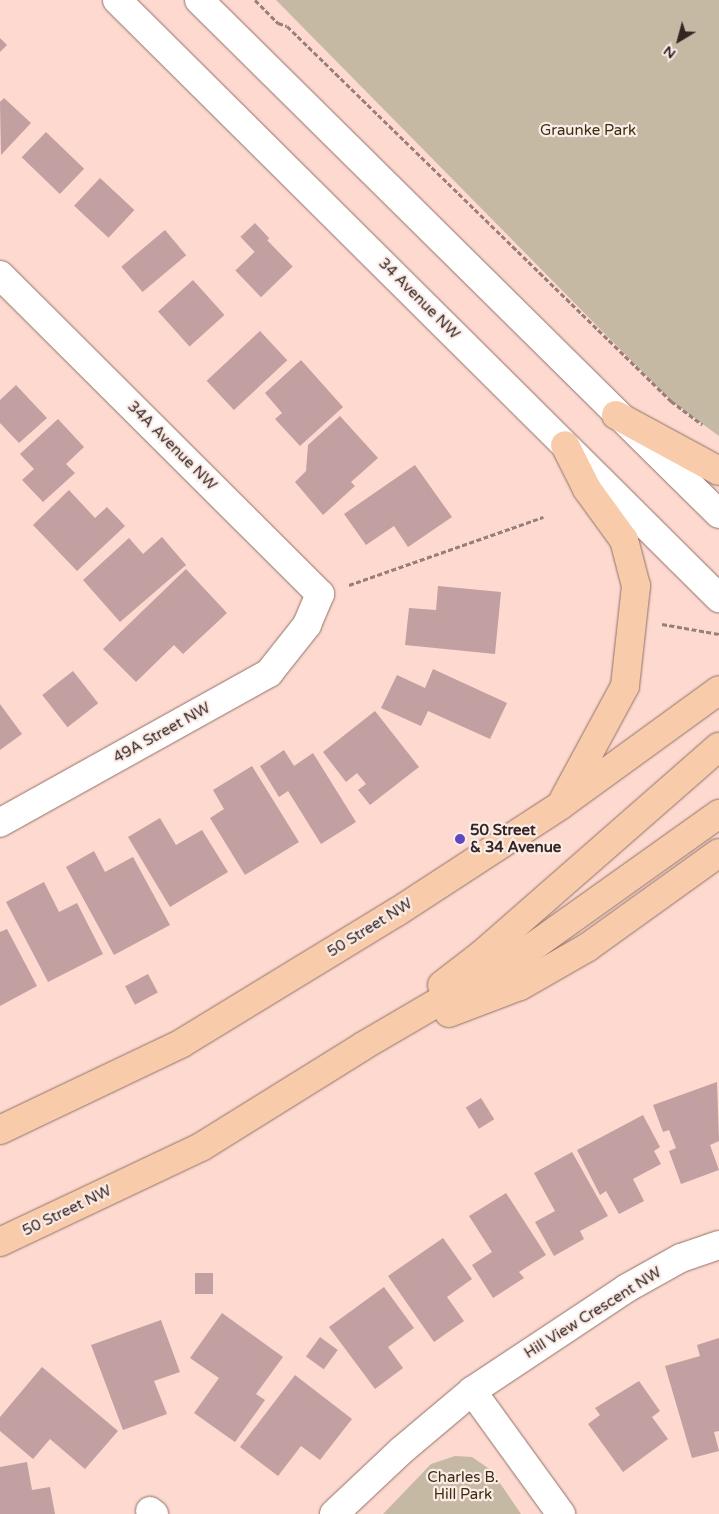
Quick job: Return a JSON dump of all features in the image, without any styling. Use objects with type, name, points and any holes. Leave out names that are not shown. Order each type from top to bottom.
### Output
[{"type":"main road","name":"34 Avenue NW","points":[[117,0],[719,598]]},
{"type":"main road","points":[[199,0],[616,415],[719,514]]},
{"type":"main road","name":"34A Avenue NW","points":[[0,275],[320,594]]},
{"type":"main road","points":[[616,415],[719,471]]},
{"type":"main road","points":[[561,805],[625,686],[636,586],[624,540],[588,489],[565,445]]},
{"type":"main road","name":"49A Street NW","points":[[0,822],[269,673],[307,625],[320,594]]},
{"type":"main road","name":"50 Street NW","points":[[0,1130],[182,1043],[397,912],[561,805],[719,690]]},
{"type":"main road","points":[[363,1046],[481,955],[719,747]]},
{"type":"main road","name":"50 Street NW","points":[[0,1242],[201,1147],[363,1046],[531,948],[719,814]]},
{"type":"main road","points":[[201,1147],[448,1014],[520,986],[588,947],[719,853]]},
{"type":"main road","name":"Hill View Crescent NW","points":[[334,1514],[402,1450],[472,1391],[627,1288],[681,1258],[719,1245]]},
{"type":"main road","points":[[472,1391],[560,1514]]},
{"type":"path","points":[[255,0],[278,22],[287,26],[671,401],[709,429]]},
{"type":"path","points":[[320,594],[544,517]]},
{"type":"path","points":[[654,623],[719,634]]},
{"type":"green space","name":"Graunke Park","points":[[276,0],[719,0],[719,436],[671,401]]},
{"type":"green space","name":"Charles B. Hill Park","points":[[455,1456],[472,1457],[491,1470],[521,1514],[383,1514],[431,1464]]},
{"type":"building","points":[[0,38],[7,45],[0,52]]},
{"type":"building","points":[[4,98],[31,123],[1,155],[0,102]]},
{"type":"building","points":[[46,132],[84,169],[60,194],[22,157]]},
{"type":"building","points":[[100,178],[134,210],[108,238],[74,206]]},
{"type":"building","points":[[255,223],[269,238],[255,252],[240,237]]},
{"type":"building","points":[[165,230],[186,255],[143,292],[121,267]]},
{"type":"building","points":[[267,240],[293,267],[261,297],[235,271]]},
{"type":"building","points":[[193,280],[224,315],[190,346],[158,311]]},
{"type":"building","points":[[260,331],[287,360],[234,410],[207,381]]},
{"type":"building","points":[[301,360],[343,407],[300,446],[275,419],[282,413],[265,393]]},
{"type":"building","points":[[16,385],[47,418],[19,443],[0,423],[0,400]]},
{"type":"building","points":[[340,416],[378,458],[351,482],[355,486],[323,515],[295,482],[306,471],[308,445]]},
{"type":"building","points":[[58,419],[84,447],[66,464],[75,473],[43,502],[22,480],[34,469],[20,454]]},
{"type":"building","points":[[415,465],[452,517],[408,547],[394,526],[366,545],[344,514]]},
{"type":"building","points":[[69,490],[95,518],[107,507],[125,526],[77,571],[33,525]]},
{"type":"building","points":[[162,537],[186,565],[120,622],[83,580],[129,538],[143,554]]},
{"type":"building","points":[[186,569],[227,613],[183,654],[174,645],[136,682],[103,649]]},
{"type":"building","points":[[438,586],[501,592],[495,654],[405,645],[409,608],[436,610]]},
{"type":"building","points":[[433,669],[507,703],[490,739],[428,711],[421,726],[381,708],[397,675],[425,688]]},
{"type":"building","points":[[73,671],[98,703],[68,727],[42,695]]},
{"type":"building","points":[[0,704],[22,734],[0,750]]},
{"type":"building","points":[[375,711],[419,767],[370,805],[358,790],[366,784],[357,773],[346,782],[323,752]]},
{"type":"building","points":[[284,750],[294,766],[313,753],[356,822],[321,844],[288,791],[279,797],[260,766]]},
{"type":"building","points":[[252,766],[299,842],[245,875],[210,818],[224,809],[213,790]]},
{"type":"building","points":[[160,818],[176,845],[202,830],[228,872],[170,907],[128,837]]},
{"type":"building","points":[[94,851],[105,872],[133,857],[170,925],[114,955],[66,867]]},
{"type":"building","points":[[44,882],[59,912],[77,903],[103,954],[48,982],[6,902]]},
{"type":"building","points":[[7,929],[37,986],[0,1006],[0,932]]},
{"type":"building","points":[[148,974],[158,993],[135,1005],[125,986]]},
{"type":"building","points":[[717,1082],[719,1141],[710,1145],[719,1170],[681,1184],[669,1151],[676,1148],[669,1130],[663,1132],[653,1105]]},
{"type":"building","points":[[481,1098],[494,1119],[479,1129],[466,1108]]},
{"type":"building","points":[[643,1115],[660,1147],[654,1151],[661,1164],[633,1179],[644,1201],[619,1214],[606,1191],[600,1195],[577,1150]]},
{"type":"building","points":[[572,1152],[608,1216],[580,1231],[584,1239],[554,1256],[535,1222],[555,1211],[534,1173]]},
{"type":"building","points":[[506,1193],[546,1255],[519,1272],[524,1278],[493,1298],[472,1265],[492,1252],[469,1216]]},
{"type":"building","points":[[443,1238],[472,1279],[447,1297],[464,1321],[434,1342],[388,1276]]},
{"type":"building","points":[[195,1273],[213,1273],[213,1294],[195,1294]]},
{"type":"building","points":[[384,1287],[414,1328],[388,1347],[403,1368],[375,1389],[329,1327]]},
{"type":"building","points":[[222,1313],[283,1357],[256,1394],[265,1400],[235,1442],[194,1413],[219,1378],[190,1358]]},
{"type":"building","points":[[161,1320],[180,1372],[154,1381],[167,1414],[123,1430],[91,1345]]},
{"type":"building","points":[[320,1337],[338,1350],[324,1369],[306,1356]]},
{"type":"building","points":[[719,1338],[719,1431],[714,1432],[719,1451],[692,1458],[665,1366],[700,1356],[697,1345]]},
{"type":"building","points":[[42,1367],[118,1431],[85,1469],[50,1439],[33,1459],[0,1431],[0,1417]]},
{"type":"building","points":[[295,1375],[352,1419],[320,1460],[301,1446],[278,1476],[240,1447]]},
{"type":"building","points":[[639,1381],[660,1411],[652,1417],[668,1439],[623,1472],[588,1424],[600,1415],[595,1408]]},
{"type":"building","points":[[27,1462],[32,1490],[50,1487],[55,1514],[0,1514],[0,1467]]},
{"type":"place","name":"50 Street & 34 Avenue","points":[[460,839]]}]
